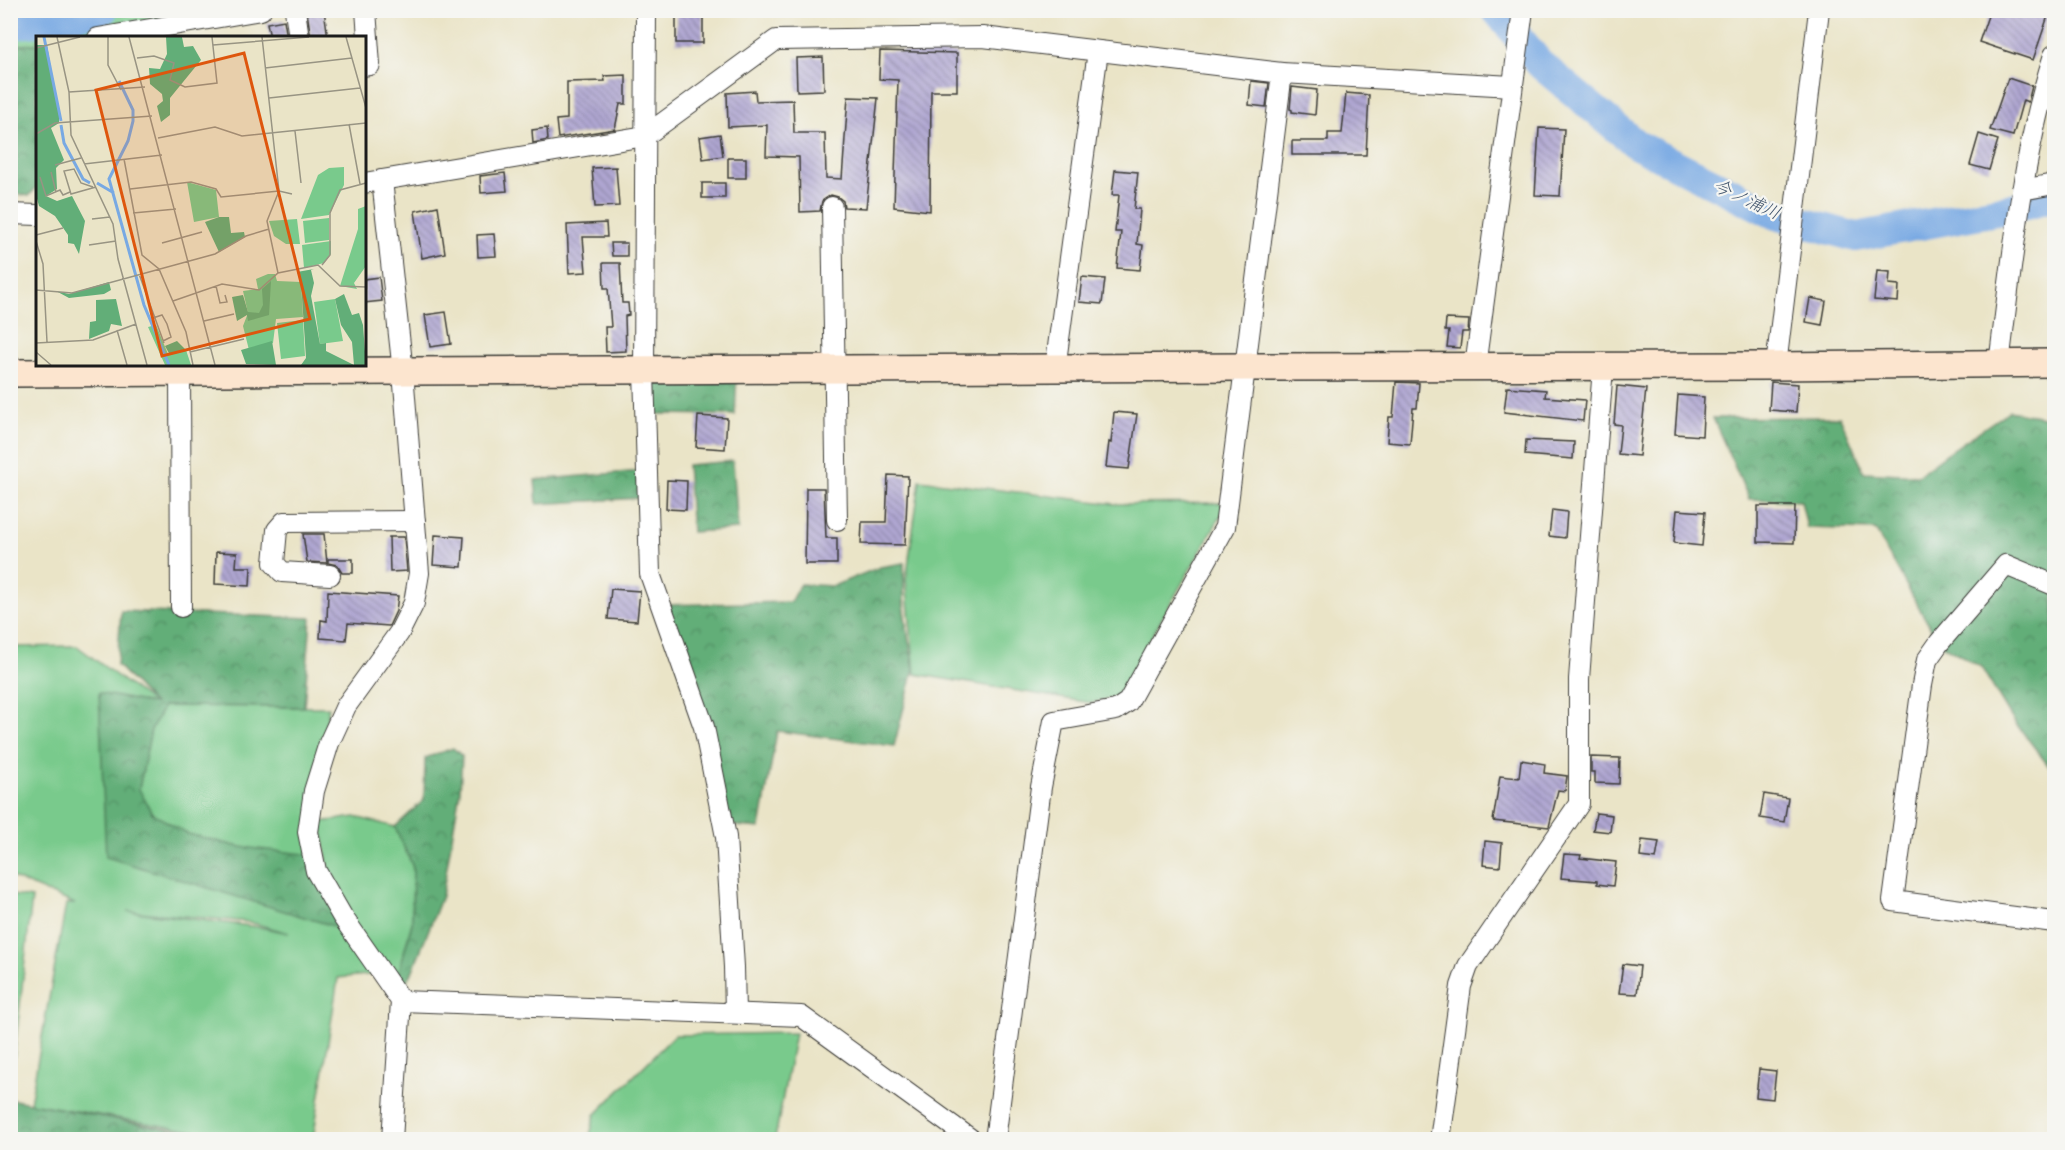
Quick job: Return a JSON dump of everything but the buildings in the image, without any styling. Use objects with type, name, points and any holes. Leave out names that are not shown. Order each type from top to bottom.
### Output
[{"type":"street","points":[[114,36],[261,10]]},
{"type":"street","points":[[295,10],[298,36]]},
{"type":"street","points":[[366,10],[370,65],[366,66]]},
{"type":"street","points":[[646,10],[644,371],[650,574],[704,727],[726,837],[735,1013]]},
{"type":"street","points":[[1776,366],[1819,10]]},
{"type":"street","points":[[1475,366],[1522,17]]},
{"type":"street","points":[[392,1140],[401,1001],[342,916],[316,871],[308,832],[314,791],[329,743],[346,706],[399,633],[414,603],[419,573],[403,372],[373,182],[645,136],[776,40],[983,36],[1282,74],[1512,86]]},
{"type":"street","points":[[1056,369],[1098,51]]},
{"type":"street","points":[[1999,364],[2022,190],[2048,75],[2055,55]]},
{"type":"street","points":[[995,1140],[1039,799],[1054,721],[1116,710],[1128,702],[1225,527],[1282,74]]},
{"type":"street","points":[[2022,190],[2055,184]]},
{"type":"street","points":[[832,207],[837,520]]},
{"type":"street","points":[[10,213],[36,215]]},
{"type":"street","points":[[10,373],[2055,363]]},
{"type":"street","points":[[1440,1140],[1461,986],[1468,966],[1579,804],[1579,679],[1603,367]]},
{"type":"street","points":[[180,373],[181,607]]},
{"type":"street","points":[[330,574],[282,572],[274,563],[277,530],[284,522],[415,521]]},
{"type":"street","points":[[2055,585],[2006,565],[1927,660],[1893,901],[2055,922]]},
{"type":"street","points":[[401,1001],[801,1016],[972,1140]]},
{"type":"green space","points":[[11,11],[237,11],[237,14],[87,36],[36,36],[36,44],[11,46]]},
{"type":"green space","points":[[36,44],[36,188],[29,196],[11,193],[11,51],[19,45]]},
{"type":"green space","points":[[648,374],[737,374],[735,415],[649,414]]},
{"type":"green space","points":[[2009,411],[2054,419],[2054,773],[2011,717],[1981,667],[1939,643],[1875,530],[1807,528],[1801,501],[1749,499],[1713,418],[1840,417],[1864,472],[1918,475]]},
{"type":"green space","points":[[733,461],[738,529],[692,532],[687,465]]},
{"type":"green space","points":[[640,471],[641,498],[537,504],[535,480]]},
{"type":"green space","points":[[920,480],[1115,504],[1228,503],[1117,697],[1091,703],[915,674],[906,580]]},
{"type":"green space","points":[[904,563],[904,611],[914,669],[894,746],[777,731],[760,828],[723,825],[661,605],[790,602],[800,584],[833,586],[880,567]]},
{"type":"green space","points":[[121,611],[311,618],[304,707],[164,706],[151,730],[139,789],[152,813],[188,834],[240,847],[313,855],[353,932],[106,857],[99,693],[154,704],[117,665]]},
{"type":"green space","points":[[77,646],[157,706],[329,707],[314,791],[313,855],[331,887],[321,822],[355,817],[395,827],[413,867],[412,923],[397,979],[376,974],[338,978],[314,1133],[306,1139],[239,1139],[30,1103],[66,904],[75,904],[11,877],[11,647]],"holes":[[[127,911],[249,922],[289,933],[259,927]]]},
{"type":"green space","points":[[453,748],[462,756],[460,791],[442,896],[411,975],[399,989],[397,979],[412,923],[413,867],[395,827],[424,800],[425,758]]},
{"type":"green space","points":[[10,895],[32,898],[11,1085]]},
{"type":"green space","points":[[795,1033],[775,1139],[589,1139],[595,1115],[675,1035]]},
{"type":"green space","points":[[10,1099],[30,1103],[222,1139],[11,1139]]},
{"type":"waterway","name":"今ノ浦川","points":[[10,25],[53,20],[103,10]]},
{"type":"waterway","name":"今ノ浦川","points":[[1496,10],[1541,65],[1637,145],[1776,215],[1856,237],[2013,208],[2054,196]]}]
